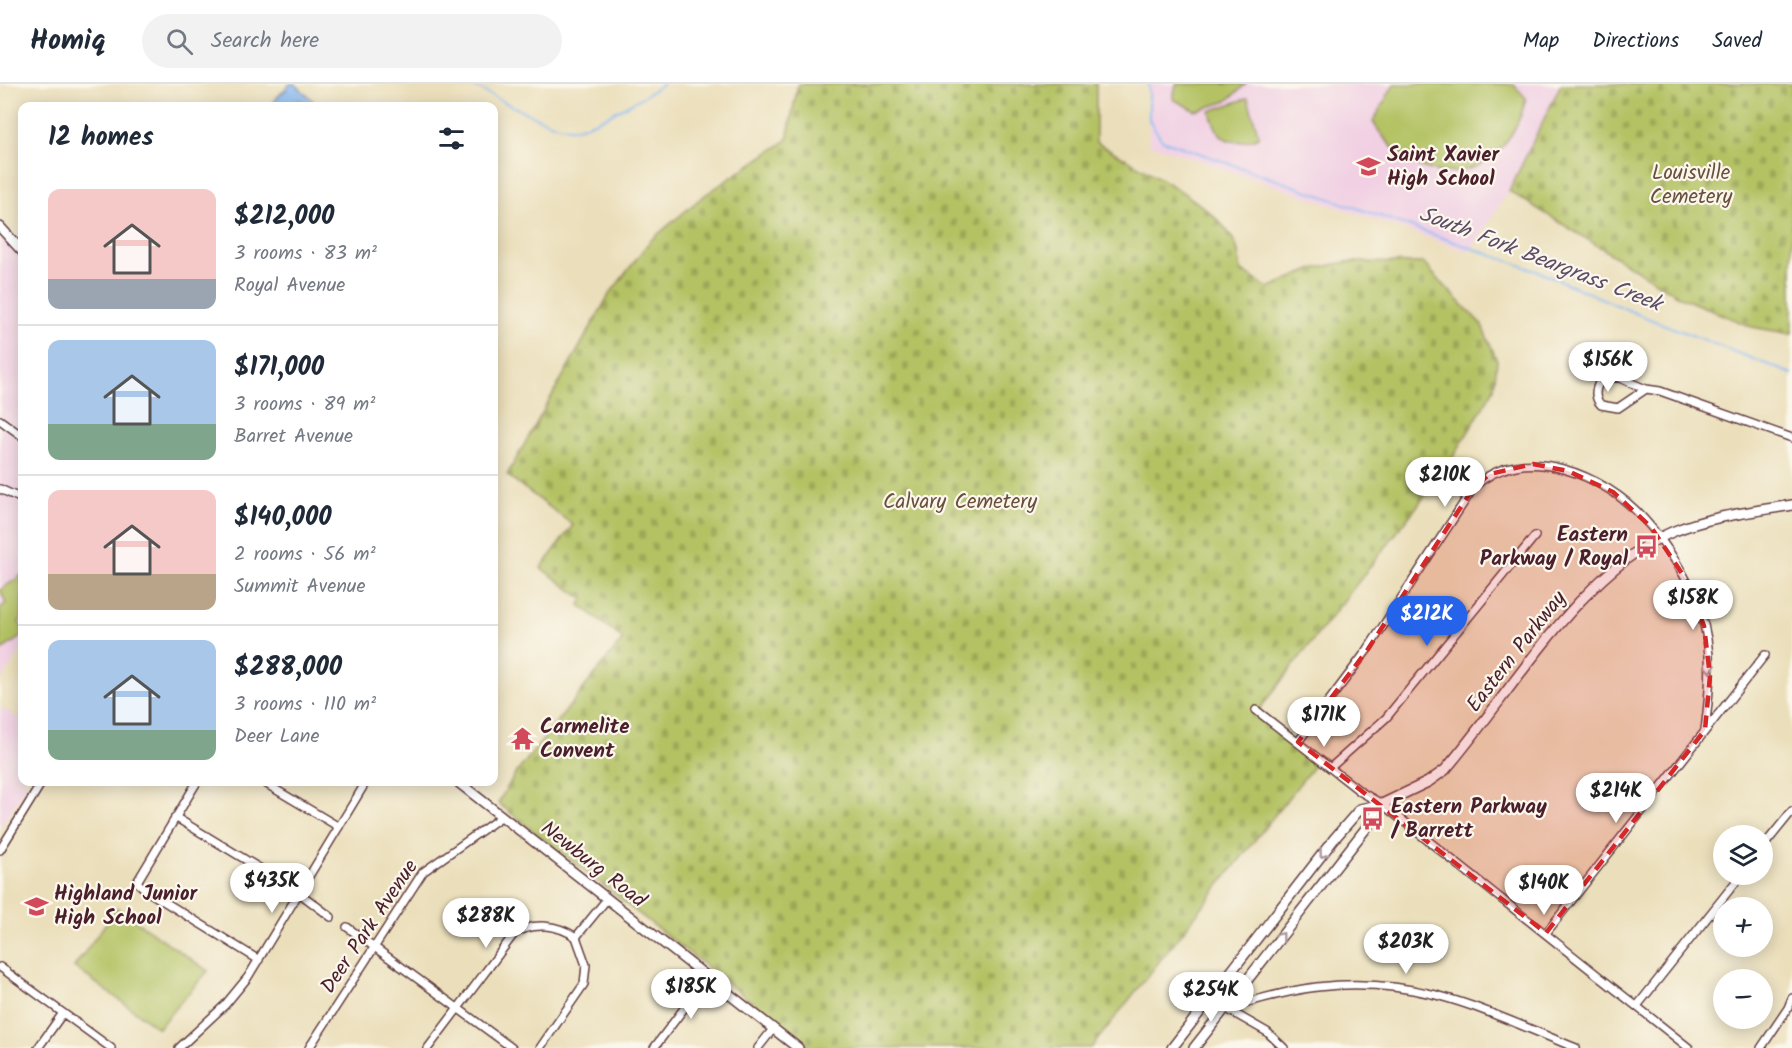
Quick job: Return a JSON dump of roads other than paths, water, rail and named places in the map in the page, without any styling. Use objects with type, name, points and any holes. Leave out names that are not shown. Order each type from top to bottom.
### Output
[{"type":"main road","points":[[0,227],[18,247]]},
{"type":"main road","name":"Eastern Parkway","points":[[1172,1048],[1348,822],[1360,809],[1382,804],[1437,777],[1445,770],[1585,596],[1613,569],[1659,539],[1713,518],[1792,505]]},
{"type":"main road","name":"Newburg Road","points":[[463,786],[798,1048]]},
{"type":"main road","name":"Eastern Parkway","points":[[1194,1048],[1382,804]]},
{"type":"street","points":[[1646,389],[1617,408],[1600,405],[1596,399],[1596,388],[1600,381],[1608,378],[1628,380],[1646,389],[1660,391],[1792,438]]},
{"type":"street","points":[[0,420],[18,433]]},
{"type":"street","points":[[1298,742],[1368,649],[1474,487],[1493,472],[1533,464],[1552,466],[1587,477],[1613,492],[1632,507],[1659,539],[1687,581],[1704,626],[1710,676],[1705,730]]},
{"type":"street","points":[[0,489],[5,489],[18,497]]},
{"type":"street","points":[[1330,768],[1386,718],[1535,536]]},
{"type":"street","points":[[1545,933],[1765,655]]},
{"type":"street","points":[[1256,710],[1361,792],[1382,804],[1689,1048]]},
{"type":"street","points":[[0,850],[40,786]]},
{"type":"street","points":[[194,786],[137,882],[147,891],[259,960]]},
{"type":"street","points":[[270,786],[339,827]]},
{"type":"street","points":[[179,1048],[225,1005],[259,960],[364,786]]},
{"type":"street","points":[[1773,834],[1792,811]]},
{"type":"street","points":[[174,817],[299,893],[331,917]]},
{"type":"street","name":"Deer Park Avenue","points":[[309,1048],[423,872],[501,817]]},
{"type":"street","points":[[1637,1006],[1733,885]]},
{"type":"street","points":[[576,937],[607,899]]},
{"type":"street","points":[[428,1048],[505,944],[520,930],[548,926],[576,937],[586,964],[584,984],[540,1048]]},
{"type":"street","points":[[347,927],[512,1048]]},
{"type":"street","points":[[0,967],[111,1048]]},
{"type":"street","points":[[654,1048],[707,978]]},
{"type":"street","points":[[1206,1003],[1214,1011],[1315,987],[1354,984],[1395,986],[1424,990],[1463,1001],[1576,1048]]},
{"type":"street","points":[[1761,1048],[1790,1008],[1792,998]]},
{"type":"street","points":[[1225,1008],[1267,1032],[1284,1048]]},
{"type":"street","points":[[38,1048],[63,1013]]},
{"type":"street","points":[[758,1048],[773,1029]]},
{"type":"water","points":[[290,84],[295,84],[315,102],[273,102]]},
{"type":"waterway","name":"South Fork Beargrass Creek","points":[[470,84],[538,118],[553,124],[576,128],[608,116],[663,84]]},
{"type":"waterway","name":"South Fork Beargrass Creek","points":[[1149,84],[1149,120],[1162,140],[1543,273],[1642,316],[1792,374]]},
{"type":"place","name":"Saint Xavier High School","points":[[1369,167]]},
{"type":"place","name":"Eastern Parkway / Royal","points":[[1646,547]]},
{"type":"place","name":"Carmelite Convent","points":[[522,739]]},
{"type":"place","name":"Eastern Parkway / Barrett","points":[[1373,819]]},
{"type":"place","name":"Highland Junior High School","points":[[36,906]]},
{"type":"park label","name":"Louisville Cemetery","points":[[1691,185]]},
{"type":"park label","name":"Calvary Cemetery","points":[[960,502]]}]
